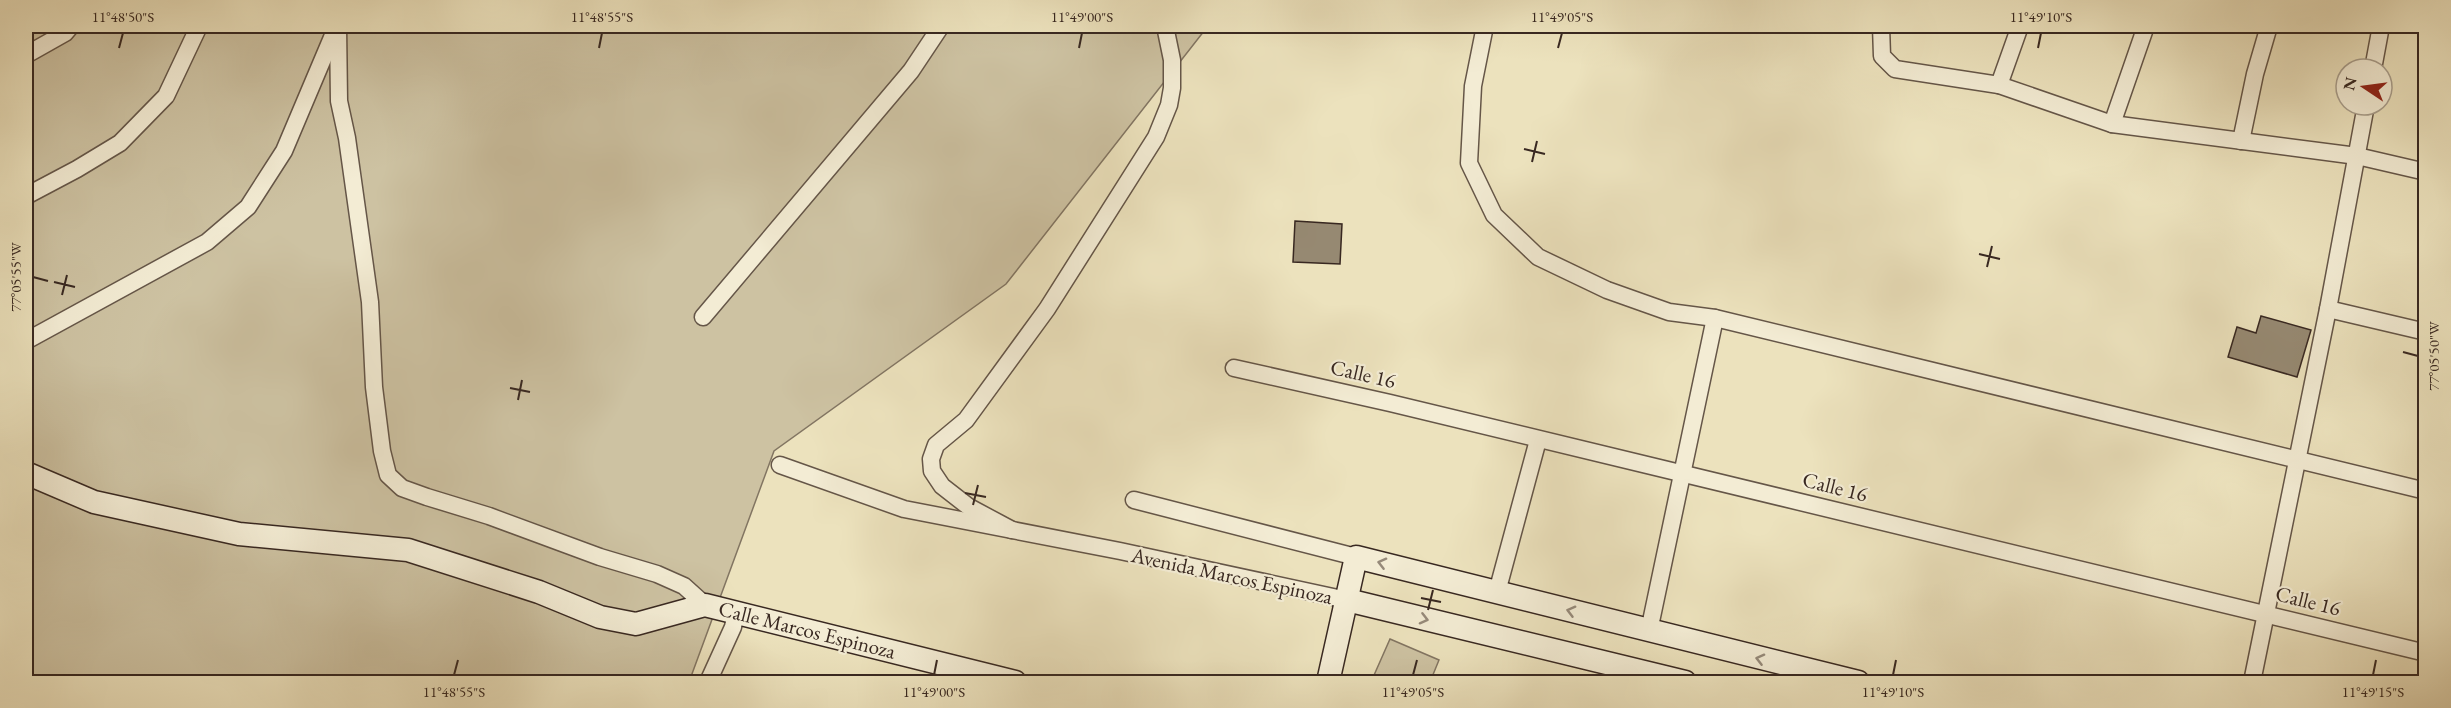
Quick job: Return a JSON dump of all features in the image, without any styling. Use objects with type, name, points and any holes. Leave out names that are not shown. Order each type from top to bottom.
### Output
[{"type":"street","points":[[26,55],[65,33],[71,26]]},
{"type":"street","points":[[26,196],[120,143],[166,96],[199,26]]},
{"type":"street","points":[[26,341],[207,242],[248,207],[284,151],[338,26]]},
{"type":"street","points":[[338,26],[339,101],[347,138],[370,302],[374,387],[382,452],[388,475],[402,488],[489,516],[600,557],[657,574],[684,586],[705,605]]},
{"type":"street","points":[[703,317],[911,71],[941,26]]},
{"type":"street","points":[[1012,530],[969,507],[942,486],[932,471],[931,459],[936,445],[966,420],[1047,309],[1155,137],[1168,105],[1172,87],[1172,60],[1165,26]]},
{"type":"street","points":[[1485,26],[1473,86],[1469,163],[1494,215],[1538,257],[1607,290],[1669,312],[1715,318],[2426,490]]},
{"type":"street","points":[[1881,26],[1882,56],[1895,69],[2000,85],[2112,124],[2357,156],[2426,172]]},
{"type":"street","points":[[2000,85],[2020,26]]},
{"type":"street","points":[[2112,124],[2146,26]]},
{"type":"street","points":[[2241,141],[2255,74],[2269,26]]},
{"type":"street","points":[[2375,57],[2381,26]]},
{"type":"street","points":[[2252,682],[2264,614],[2328,309],[2364,117]]},
{"type":"street","points":[[2328,309],[2426,332]]},
{"type":"street","points":[[1648,631],[1715,318]]},
{"type":"street","name":"Calle 16","points":[[1234,368],[2426,653]]},
{"type":"street","points":[[1497,591],[1538,440]]},
{"type":"street","name":"Avenida Marcos Espinoza","points":[[780,465],[904,509],[1347,600],[1638,677],[1684,682]]},
{"type":"street","points":[[26,473],[94,502],[239,534],[408,550],[539,592],[600,617],[636,624],[705,605]]},
{"type":"street","points":[[1134,500],[1858,682]]},
{"type":"street","points":[[1328,682],[1356,557]]},
{"type":"street","name":"Calle Marcos Espinoza","points":[[705,605],[1015,682]]},
{"type":"street","points":[[708,682],[733,627],[736,612]]},
{"type":"shaded area","points":[[26,26],[1208,26],[1006,284],[774,451],[689,682],[26,682]]},
{"type":"shaded area","points":[[1390,639],[1439,660],[1430,682],[1371,682]]},
{"type":"building","points":[[1295,221],[1342,224],[1340,264],[1293,262]]},
{"type":"building","points":[[2261,316],[2311,330],[2297,377],[2228,357],[2237,327],[2256,333]]}]
